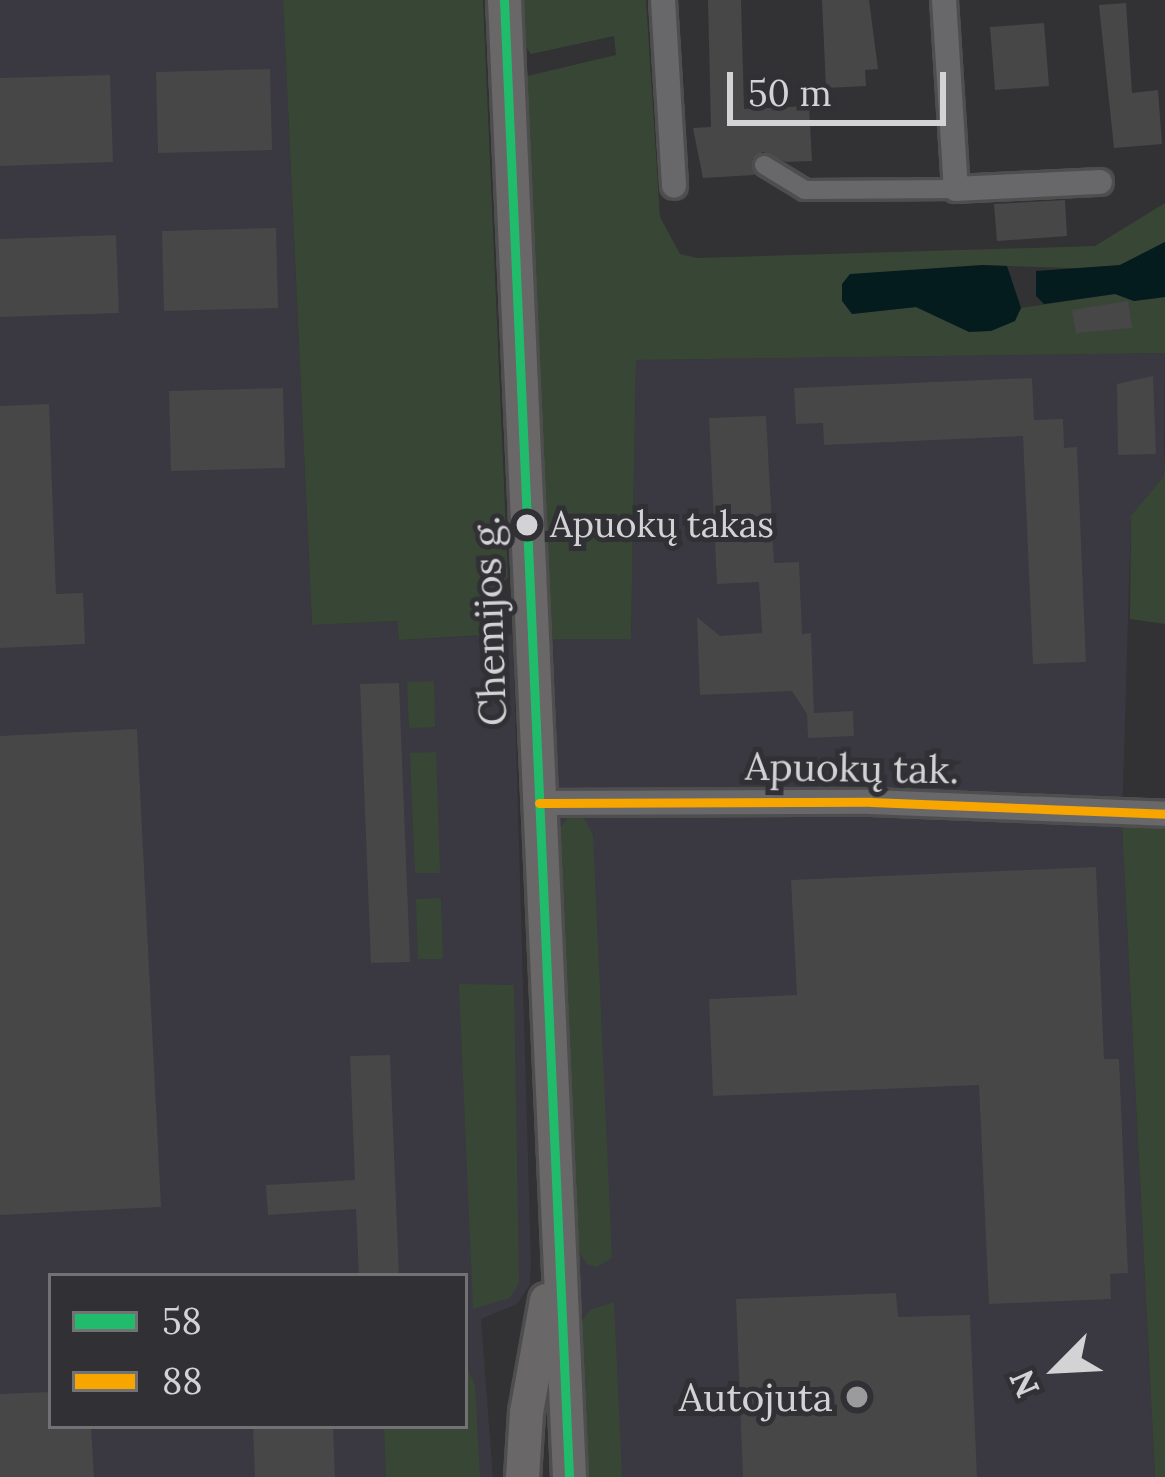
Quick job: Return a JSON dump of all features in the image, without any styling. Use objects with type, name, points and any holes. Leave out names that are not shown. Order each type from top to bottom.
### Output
[{"type":"main road","name":"Chemijos g.","points":[[504,0],[569,1477]]},
{"type":"main road","name":"Chemijos g.","points":[[522,1477],[526,1412],[557,1239]]},
{"type":"street","points":[[663,0],[674,186]]},
{"type":"street","points":[[944,0],[956,189]]},
{"type":"street","points":[[764,165],[805,190],[1100,182]]},
{"type":"street","name":"Apuokų tak.","points":[[538,803],[871,802],[1165,814]]},
{"type":"shaded area","points":[[0,0],[283,0],[312,625],[397,621],[399,640],[513,634],[531,1262],[530,1285],[517,1304],[481,1319],[493,1477],[0,1477]]},
{"type":"shaded area","points":[[1165,353],[1164,476],[1131,517],[1122,826],[1155,1477],[588,1477],[550,639],[631,638],[636,360]]},
{"type":"green space","points":[[283,0],[483,0],[508,577],[494,596],[488,635],[399,640],[397,621],[312,625]]},
{"type":"green space","points":[[521,0],[646,0],[660,217],[680,254],[697,258],[1095,246],[1165,203],[1165,242],[1120,265],[1099,269],[982,265],[852,314],[916,307],[951,323],[1015,320],[1021,308],[1115,294],[1134,301],[1165,297],[1165,353],[636,360],[631,639],[550,639],[523,77],[616,55],[614,36],[531,54],[523,43]]},
{"type":"green space","points":[[1165,449],[1165,624],[1130,619],[1131,516],[1164,476]]},
{"type":"green space","points":[[434,681],[435,727],[409,728],[407,682]]},
{"type":"green space","points":[[436,752],[440,873],[415,873],[410,753]]},
{"type":"green space","points":[[572,811],[581,813],[593,835],[612,1258],[597,1267],[587,1264],[577,1249],[558,832]]},
{"type":"green space","points":[[1122,826],[1165,829],[1165,1477],[1155,1477]]},
{"type":"green space","points":[[441,898],[443,959],[418,959],[416,899]]},
{"type":"green space","points":[[459,984],[514,985],[519,1283],[510,1298],[473,1309]]},
{"type":"green space","points":[[614,1302],[622,1477],[588,1477],[580,1323],[590,1310]]},
{"type":"green space","points":[[468,1370],[475,1385],[480,1477],[386,1477],[384,1429],[468,1429]]},
{"type":"water","points":[[1165,242],[1165,297],[1134,301],[1115,294],[1044,304],[1036,296],[1036,271],[1120,265]]},
{"type":"water","points":[[1007,266],[1021,308],[1015,321],[991,331],[969,332],[916,307],[852,314],[842,301],[842,284],[850,274]]},
{"type":"building","points":[[708,0],[741,0],[744,109],[809,106],[812,161],[786,162],[763,152],[752,159],[754,175],[703,178],[693,128],[711,127]]},
{"type":"building","points":[[822,0],[869,0],[878,69],[865,70],[866,86],[826,88]]},
{"type":"building","points":[[1126,3],[1132,93],[1158,90],[1162,144],[1114,148],[1099,5]]},
{"type":"building","points":[[1044,23],[1049,86],[995,90],[990,27]]},
{"type":"building","points":[[270,69],[272,150],[158,153],[156,72]]},
{"type":"building","points":[[110,75],[113,162],[0,166],[0,78]]},
{"type":"building","points":[[1065,200],[1067,236],[997,241],[994,204]]},
{"type":"building","points":[[276,228],[278,308],[164,311],[162,231]]},
{"type":"building","points":[[116,235],[119,313],[0,317],[0,239]]},
{"type":"building","points":[[1128,301],[1132,328],[1076,333],[1072,310]]},
{"type":"building","points":[[1153,376],[1156,454],[1118,455],[1117,384]]},
{"type":"building","points":[[1032,378],[1034,420],[1063,419],[1064,448],[1077,447],[1086,662],[1033,664],[1023,436],[824,445],[823,423],[796,424],[794,388]]},
{"type":"building","points":[[283,388],[285,468],[171,471],[169,391]]},
{"type":"building","points":[[49,404],[56,594],[83,593],[85,644],[0,648],[0,406]]},
{"type":"building","points":[[766,416],[774,563],[799,562],[802,634],[811,633],[814,713],[853,711],[854,736],[808,738],[807,714],[792,691],[700,695],[697,617],[720,636],[762,633],[759,582],[717,584],[709,418]]},
{"type":"building","points":[[399,683],[410,962],[371,963],[360,684]]},
{"type":"building","points":[[137,729],[161,1207],[0,1215],[0,736]]},
{"type":"building","points":[[1096,867],[1104,1059],[1119,1059],[1128,1273],[1110,1274],[1111,1299],[989,1304],[979,1085],[713,1096],[709,999],[797,995],[791,880]]},
{"type":"building","points":[[390,1055],[399,1273],[359,1273],[356,1209],[268,1215],[266,1185],[355,1180],[350,1056]]},
{"type":"building","name":"Autojuta","points":[[896,1293],[898,1317],[970,1315],[977,1477],[743,1477],[736,1299]]},
{"type":"building","points":[[48,1392],[48,1429],[91,1429],[94,1477],[0,1477],[0,1394]]},
{"type":"building","points":[[253,1429],[333,1429],[335,1477],[255,1477]]},
{"type":"transit line","name":"58","points":[[504,0],[569,1477]]},
{"type":"transit line","name":"88","points":[[539,803],[871,802],[1165,814]]},
{"type":"place","name":"Apuokų takas","points":[[527,525]]},
{"type":"place","name":"Autojuta","points":[[857,1397]]}]
